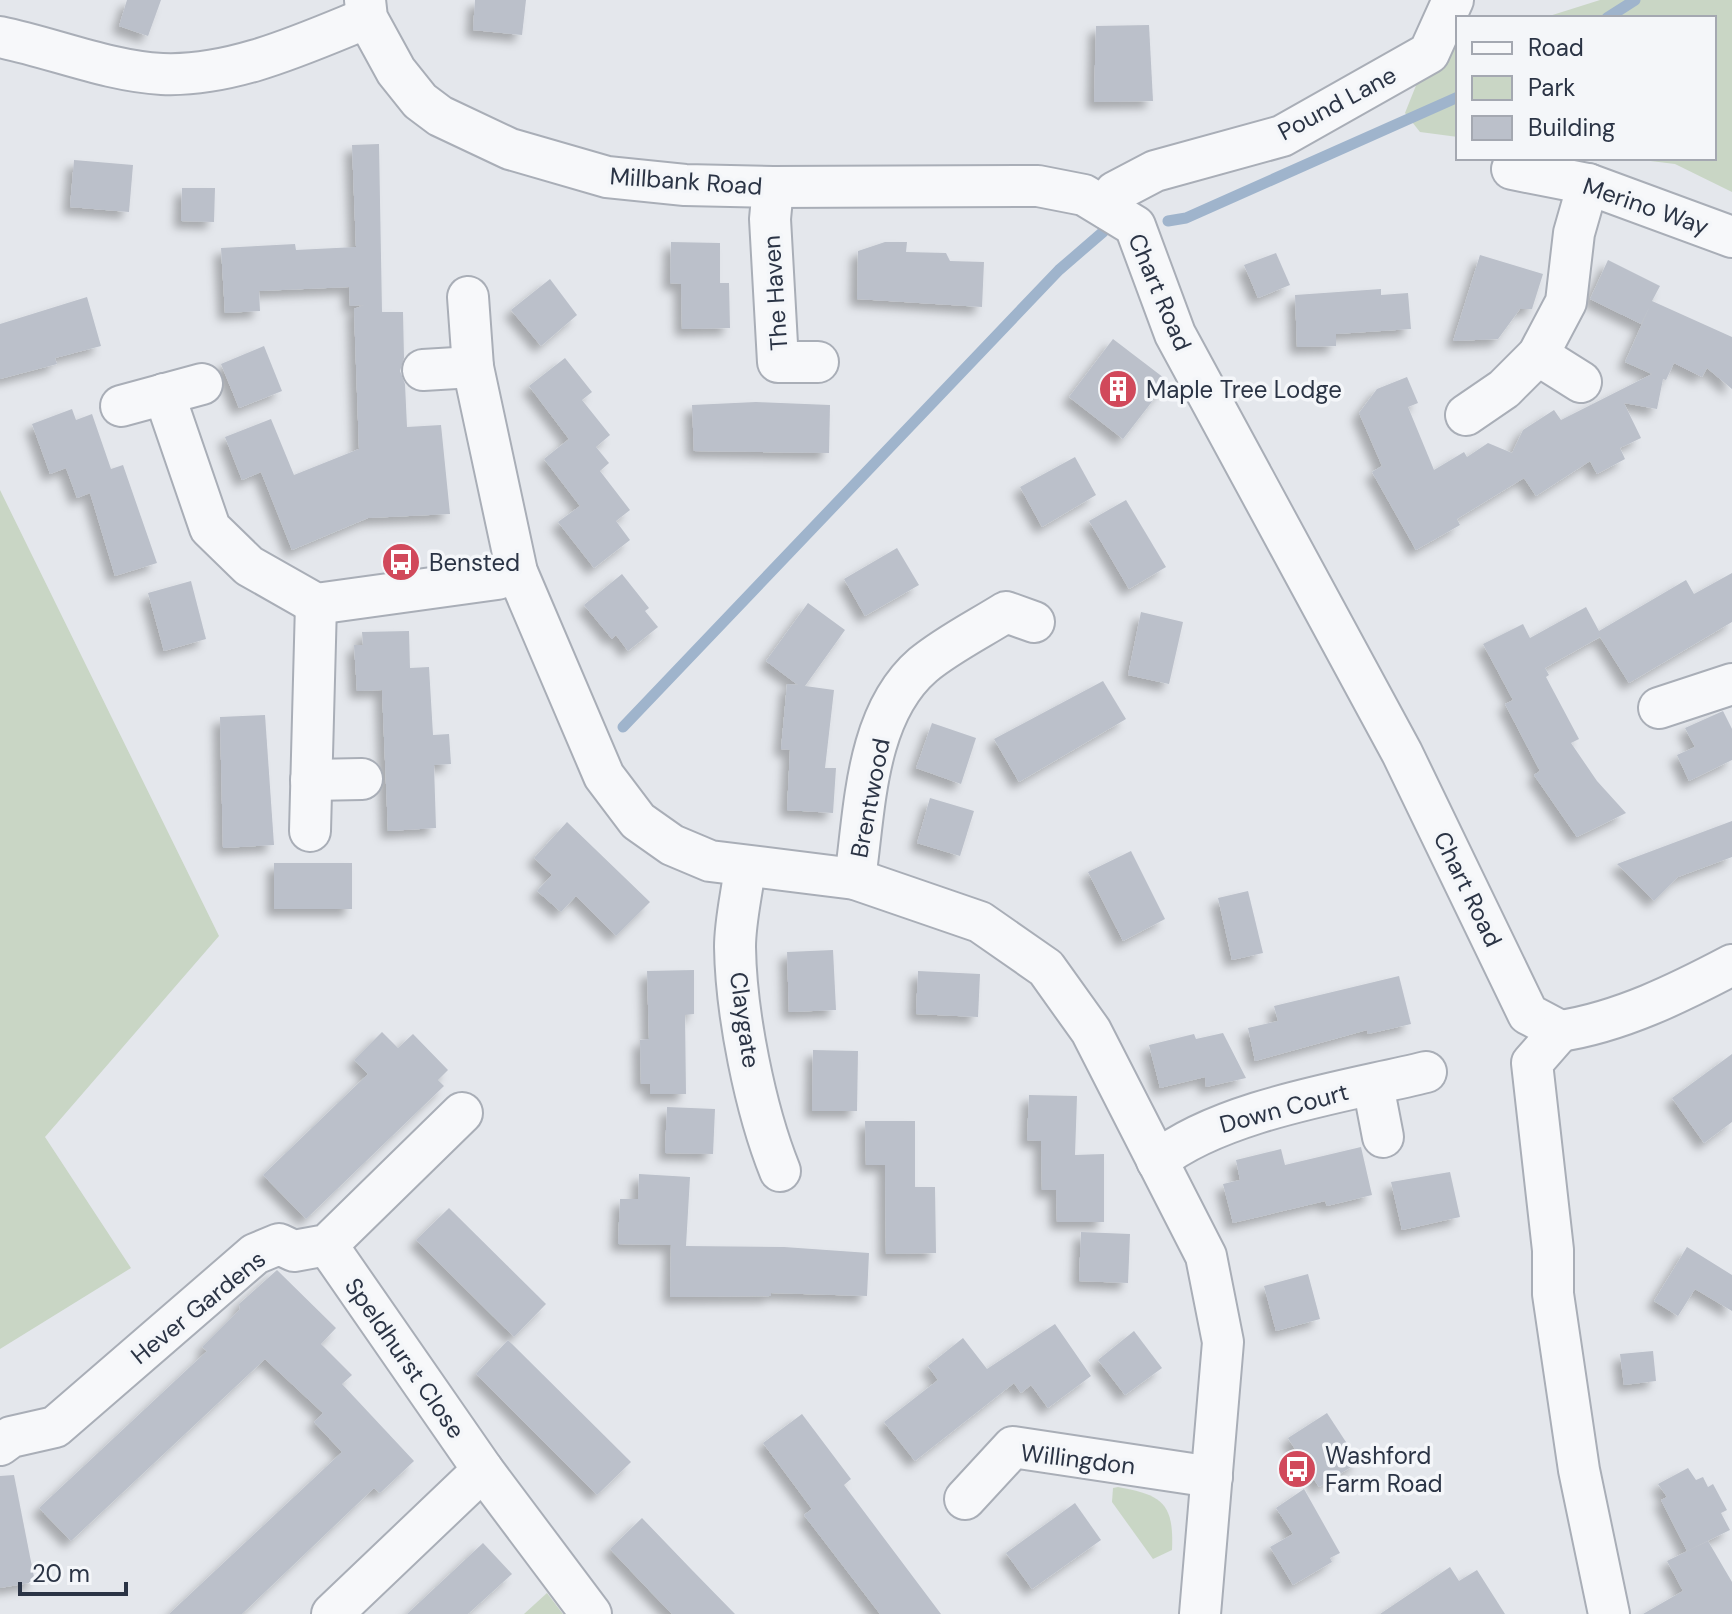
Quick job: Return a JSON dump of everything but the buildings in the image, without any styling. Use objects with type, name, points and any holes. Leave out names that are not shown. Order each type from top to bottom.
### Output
[{"type":"street","name":"Pound Lane","points":[[1108,209],[1115,192],[1155,171],[1282,136],[1429,53],[1453,0]]},
{"type":"street","name":"Millbank Road","points":[[0,37],[125,68],[159,74],[195,74],[274,54],[366,9],[396,71],[420,101],[471,134],[510,149],[607,177],[685,185],[773,187],[1038,186],[1084,195],[1108,209]]},
{"type":"street","name":"Merino Way","points":[[1512,169],[1588,184],[1732,237]]},
{"type":"street","points":[[1466,415],[1504,389],[1538,355],[1566,302],[1574,233],[1588,184]]},
{"type":"street","name":"The Haven","points":[[773,187],[770,219],[778,362],[818,362]]},
{"type":"street","name":"Chart Road","points":[[1108,209],[1135,226],[1175,334],[1402,753],[1528,1014],[1560,1031]]},
{"type":"street","points":[[468,297],[473,367],[517,572],[604,776],[638,821],[672,845],[710,861],[855,879],[980,922],[1046,968],[1091,1031],[1206,1256],[1223,1342],[1200,1614]]},
{"type":"street","points":[[1538,355],[1581,382]]},
{"type":"street","points":[[423,370],[473,367]]},
{"type":"street","points":[[121,406],[202,384]]},
{"type":"street","points":[[164,394],[210,528],[249,566],[316,604],[497,579],[517,572]]},
{"type":"street","points":[[310,831],[316,604]]},
{"type":"street","name":"Brentwood","points":[[855,879],[877,743],[894,702],[922,666],[1006,612],[1034,622]]},
{"type":"street","points":[[1659,708],[1732,684]]},
{"type":"street","points":[[311,780],[362,779]]},
{"type":"street","name":"Claygate","points":[[745,867],[735,946],[740,993],[760,1121],[780,1171]]},
{"type":"street","points":[[1609,1614],[1579,1470],[1553,1294],[1553,1250],[1532,1063],[1560,1031],[1585,1027],[1683,991],[1732,965]]},
{"type":"street","name":"Down Court","points":[[1157,1161],[1177,1145],[1215,1125],[1426,1072]]},
{"type":"street","name":"Down Court","points":[[1373,1085],[1383,1137]]},
{"type":"street","points":[[327,1245],[462,1113]]},
{"type":"street","name":"Hever Gardens","points":[[0,1445],[11,1437],[55,1427],[255,1254],[279,1244],[294,1251],[327,1245]]},
{"type":"street","name":"Speldhurst Close","points":[[327,1245],[483,1470],[591,1614]]},
{"type":"street","name":"Willingdon","points":[[965,1499],[1013,1447],[1212,1477]]},
{"type":"street","points":[[332,1614],[483,1470]]},
{"type":"green space","points":[[1600,0],[1732,0],[1732,192],[1675,164],[1642,160],[1716,160],[1716,16],[1549,16]]},
{"type":"green space","points":[[1456,45],[1456,137],[1420,132],[1405,113],[1429,53]]},
{"type":"green space","points":[[0,490],[219,936],[45,1137],[131,1268],[0,1349]]},
{"type":"green space","points":[[1113,1488],[1146,1494],[1163,1504],[1171,1522],[1172,1550],[1153,1559],[1112,1502]]},
{"type":"green space","points":[[547,1593],[563,1614],[524,1614]]},
{"type":"waterway","points":[[1610,16],[1635,0]]},
{"type":"waterway","points":[[1168,221],[1186,218],[1456,98]]},
{"type":"waterway","points":[[623,727],[1059,270],[1103,232]]},
{"type":"place","name":"Maple Tree Lodge","points":[[1118,389]]},
{"type":"place","name":"Bensted","points":[[401,562]]},
{"type":"place","name":"Washford Farm Road","points":[[1297,1469]]}]
